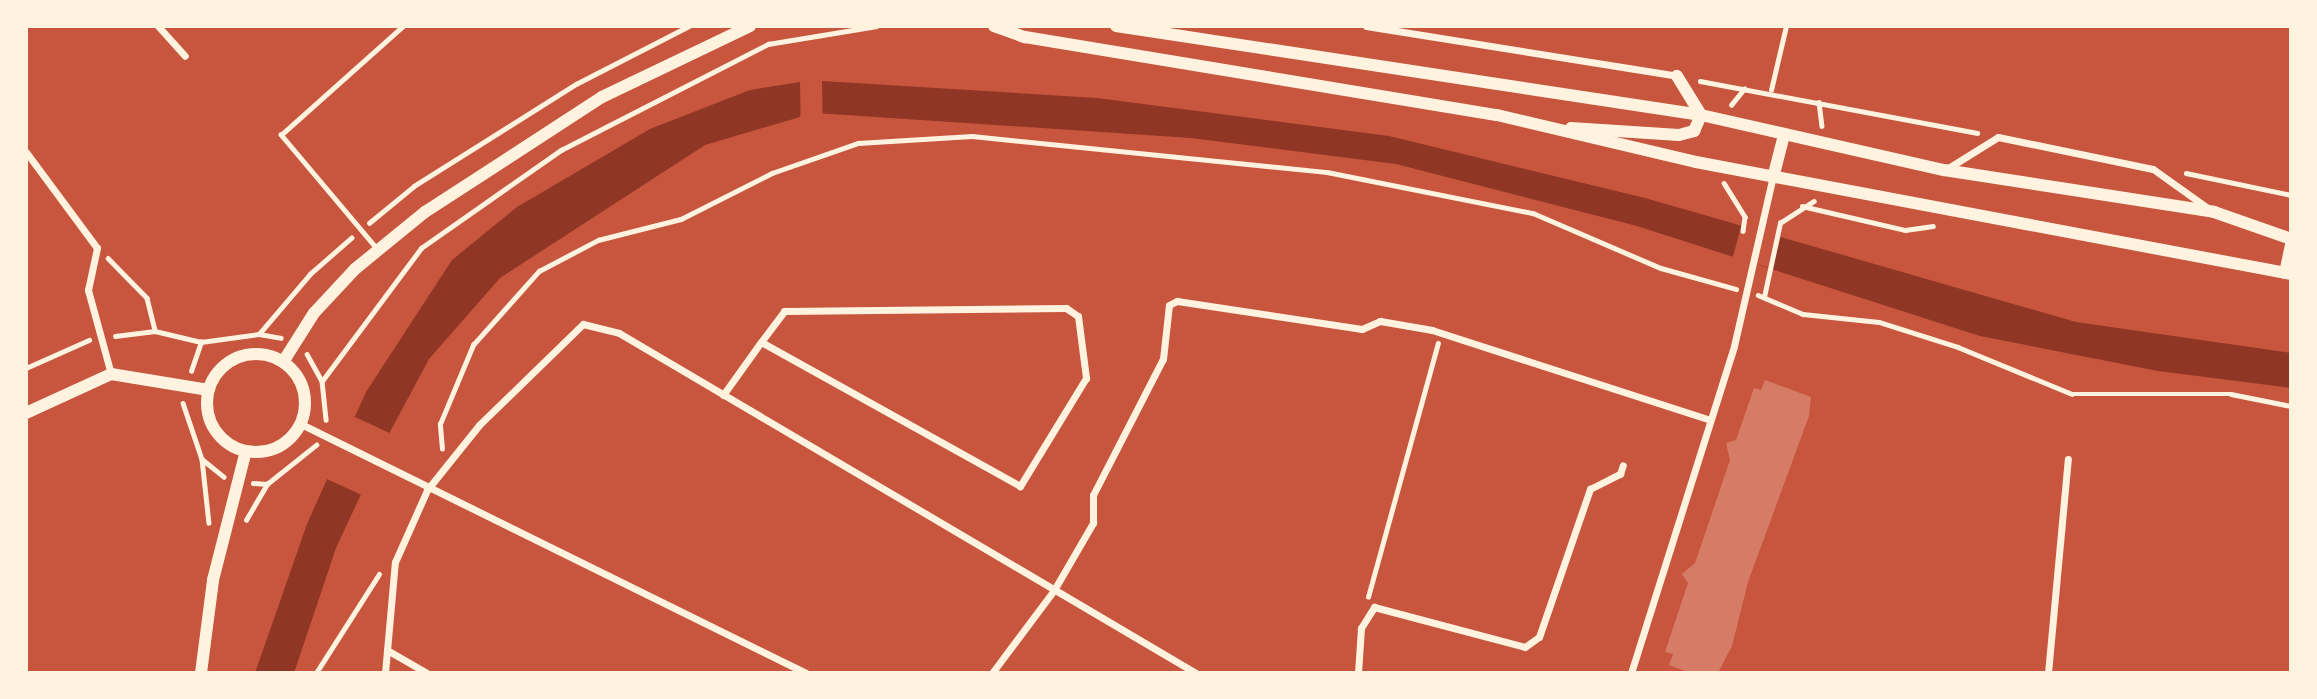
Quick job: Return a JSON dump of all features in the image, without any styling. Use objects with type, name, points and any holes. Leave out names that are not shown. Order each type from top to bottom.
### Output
[{"type":"main road","points":[[283,362],[314,313],[376,248],[602,97],[750,26]]},
{"type":"main road","points":[[995,26],[1025,37],[1529,125],[2288,273],[2291,244]]},
{"type":"main road","points":[[1116,26],[1701,116],[1944,170],[2214,212],[2291,239]]},
{"type":"main road","points":[[1677,76],[1701,116]]},
{"type":"main road","points":[[1529,125],[1679,135],[1694,131],[1701,116]]},
{"type":"main road","points":[[1773,174],[1784,135]]},
{"type":"main road","points":[[239,357],[283,362],[303,389],[301,424],[278,447],[246,452],[213,427],[208,390],[216,373],[239,357]]},
{"type":"main road","points":[[26,413],[111,374],[208,390]]},
{"type":"main road","points":[[201,673],[213,580],[246,452]]},
{"type":"street","points":[[158,26],[185,56]]},
{"type":"street","points":[[1366,26],[1677,76]]},
{"type":"street","points":[[1944,170],[1998,137],[2153,169],[2214,212]]},
{"type":"street","points":[[26,152],[97,248],[88,290],[111,374]]},
{"type":"street","points":[[1631,673],[1705,443],[1754,264],[1773,174]]},
{"type":"street","points":[[992,673],[1054,590],[1093,523],[1093,495],[1163,359],[1169,305],[1177,301],[1362,329],[1380,321],[1442,332],[1710,419]]},
{"type":"street","points":[[723,395],[761,342],[784,311],[1066,308],[1078,316],[1086,377],[1020,486],[761,342]]},
{"type":"street","points":[[386,673],[395,562],[427,489],[583,324],[619,333],[1196,673]]},
{"type":"street","points":[[301,424],[386,469],[806,673]]},
{"type":"street","points":[[2048,673],[2068,459]]},
{"type":"street","points":[[1358,673],[1361,628],[1374,607],[1525,647],[1539,637],[1590,489],[1620,474],[1623,465]]},
{"type":"street","points":[[387,650],[427,673]]},
{"type":"lane","points":[[376,248],[281,135],[403,26]]},
{"type":"path","points":[[322,381],[421,248],[561,150],[768,44],[877,26]]},
{"type":"path","points":[[1771,90],[1786,26]]},
{"type":"path","points":[[1677,76],[1771,90],[1998,137]]},
{"type":"path","points":[[444,468],[440,424],[473,345],[539,271],[598,240],[681,219],[772,173],[858,143],[972,136],[1327,172],[1533,213],[1661,268],[1746,291],[1803,314],[1879,322],[1958,347],[2072,394],[2231,394],[2291,406]]},
{"type":"path","points":[[2153,169],[2291,195]]},
{"type":"path","points":[[1730,194],[1745,223]]},
{"type":"path","points":[[1764,297],[1780,223],[1802,206]]},
{"type":"path","points":[[97,248],[147,298],[155,331],[201,342]]},
{"type":"path","points":[[1374,607],[1367,596],[1434,353]]},
{"type":"path","points":[[316,673],[365,590],[395,562]]},
{"type":"shaded area","points":[[822,81],[1097,98],[1389,136],[1645,198],[2076,322],[2291,353],[2291,388],[2158,371],[1980,336],[1637,226],[1396,164],[1191,138],[801,112],[800,117],[705,145],[500,278],[429,359],[391,430],[336,548],[294,673],[255,673],[307,524],[366,392],[452,260],[517,207],[650,129],[750,90],[800,82],[821,86]]},
{"type":"pier","points":[[800,80],[822,80],[823,119],[801,119]]},
{"type":"pier","points":[[1742,223],[1782,234],[1772,268],[1733,258]]},
{"type":"pier","points":[[353,416],[393,435],[364,496],[324,478]]},
{"type":"building","points":[[1765,380],[1811,397],[1809,416],[1748,582],[1732,646],[1718,673],[1691,673],[1669,665],[1673,654],[1665,652],[1688,583],[1682,574],[1695,563],[1730,460],[1726,443],[1736,440],[1754,388],[1761,390]]}]
